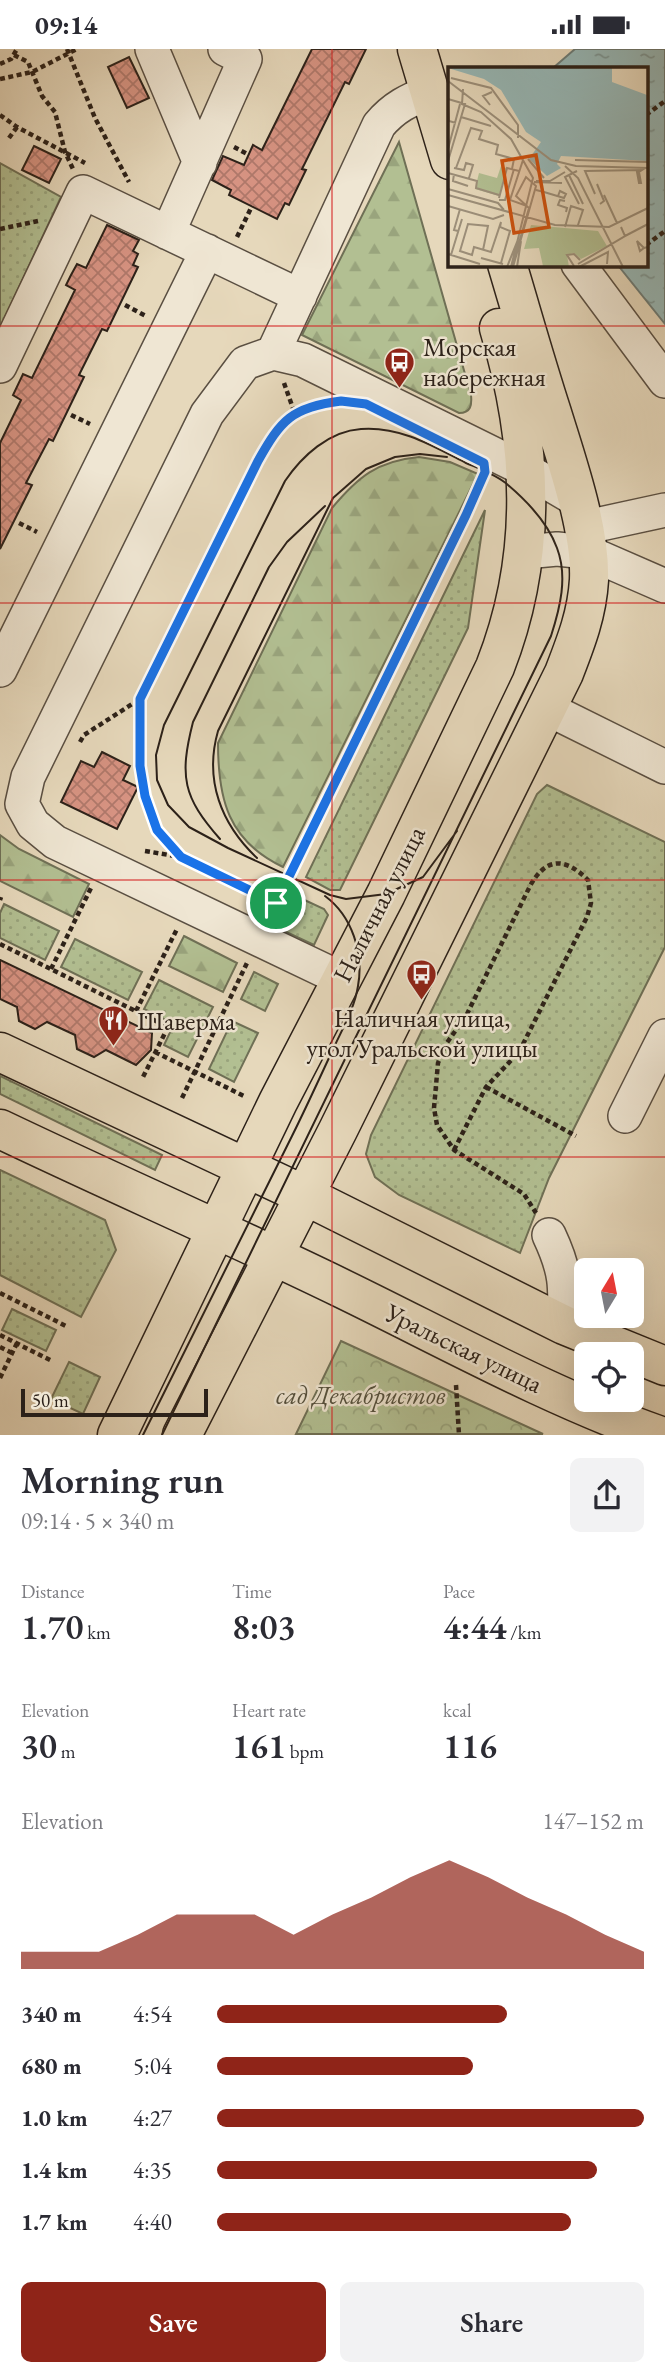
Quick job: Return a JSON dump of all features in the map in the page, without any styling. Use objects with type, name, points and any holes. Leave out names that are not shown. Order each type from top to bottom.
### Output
[{"type":"main road","points":[[417,49],[440,80]]},
{"type":"main road","points":[[444,49],[440,80],[448,144]]},
{"type":"main road","points":[[482,266],[521,414],[526,470]]},
{"type":"main road","points":[[182,1434],[304,1195],[546,708],[580,634],[589,577],[582,527],[509,266]]},
{"type":"main road","name":"Наличная улица","points":[[117,1434],[246,1168],[386,894],[495,667],[509,632],[524,552],[526,470]]},
{"type":"main road","points":[[0,1052],[304,1195],[564,1325],[665,1366]]},
{"type":"main road","name":"Уральская улица","points":[[0,1129],[217,1228],[501,1367],[627,1424],[658,1434]]},
{"type":"street","points":[[152,49],[200,163]]},
{"type":"street","points":[[168,233],[245,59],[226,49]]},
{"type":"street","points":[[273,352],[379,125],[391,111],[440,80]]},
{"type":"street","points":[[0,366],[86,178],[168,233],[300,296]]},
{"type":"street","points":[[0,670],[207,251]]},
{"type":"street","points":[[579,266],[665,381]]},
{"type":"street","points":[[342,979],[55,842],[33,824],[22,804],[28,777],[207,414],[245,363],[273,352],[303,360],[526,470],[582,527],[665,586]]},
{"type":"street","points":[[524,552],[557,549],[582,527],[665,510]]},
{"type":"street","points":[[546,708],[665,767]]},
{"type":"street","points":[[625,1116],[665,1036]]},
{"type":"street","points":[[549,1234],[561,1259],[566,1282],[564,1325]]},
{"type":"path","points":[[0,64],[11,59],[17,49]]},
{"type":"path","points":[[0,79],[32,72],[68,51],[77,49]]},
{"type":"path","points":[[68,51],[95,118],[132,187],[121,182]]},
{"type":"path","points":[[14,55],[28,62],[42,96],[55,112],[65,152],[86,178]]},
{"type":"path","points":[[648,114],[665,101]]},
{"type":"path","points":[[0,114],[17,127],[65,152],[86,178]]},
{"type":"path","points":[[9,138],[17,127]]},
{"type":"path","points":[[648,243],[665,230]]},
{"type":"path","points":[[181,857],[157,830],[145,796],[140,766],[140,699],[275,430],[295,414],[316,404],[329,402]]},
{"type":"path","points":[[182,1098],[485,472]]},
{"type":"path","points":[[78,747],[84,735],[140,699]]},
{"type":"path","points":[[134,849],[181,857],[276,903]]},
{"type":"path","points":[[454,1150],[486,1087],[519,1052],[587,917],[591,903],[588,880],[561,863],[550,863],[535,877],[466,1016],[446,1044],[434,1090],[437,1125],[454,1150],[524,1194]]},
{"type":"path","points":[[51,969],[93,884]]},
{"type":"path","points":[[136,1011],[179,925]]},
{"type":"path","points":[[0,944],[168,1027],[142,1079]]},
{"type":"path","points":[[155,1052],[246,1097]]},
{"type":"path","points":[[486,1087],[576,1136]]},
{"type":"path","points":[[1,1295],[68,1327]]},
{"type":"path","points":[[0,1335],[51,1361]]},
{"type":"path","points":[[0,1378],[17,1343]]},
{"type":"path","points":[[0,1347],[12,1353]]},
{"type":"path","points":[[456,1385],[458,1434]]},
{"type":"green space","points":[[399,142],[471,395],[470,408],[463,413],[302,335]]},
{"type":"green space","points":[[0,163],[61,197],[0,328]]},
{"type":"green space","points":[[419,457],[450,462],[478,474],[283,867],[264,857],[250,845],[230,816],[220,782],[218,743],[332,508],[370,472],[391,462]]},
{"type":"green space","points":[[485,510],[468,628],[340,890],[330,890],[306,877]]},
{"type":"green space","points":[[547,785],[665,842],[665,947],[549,1178],[520,1253],[399,1195],[375,1177],[366,1154],[371,1135],[537,794]]},
{"type":"green space","points":[[0,835],[19,849],[89,884],[73,917],[0,881]]},
{"type":"green space","points":[[298,897],[324,909],[328,915],[314,945],[282,930]]},
{"type":"green space","points":[[4,904],[59,931],[45,960],[0,938],[0,913]]},
{"type":"green space","points":[[184,936],[237,963],[223,992],[169,966]]},
{"type":"green space","points":[[75,939],[142,972],[128,1000],[61,967]]},
{"type":"green space","points":[[254,972],[278,984],[265,1011],[241,999]]},
{"type":"green space","points":[[159,980],[213,1007],[188,1057],[164,1045],[174,1024],[144,1009]]},
{"type":"green space","points":[[232,1021],[258,1033],[234,1082],[209,1069]]},
{"type":"green space","points":[[0,1076],[162,1155],[155,1170],[0,1094]]},
{"type":"green space","points":[[0,1170],[105,1220],[116,1250],[81,1317],[0,1275]]},
{"type":"green space","points":[[12,1309],[56,1330],[46,1351],[2,1330]]},
{"type":"green space","name":"сад Декабристов","points":[[341,1341],[543,1434],[296,1434]]},
{"type":"green space","points":[[69,1362],[100,1377],[83,1414],[51,1399]]},
{"type":"water","points":[[575,49],[665,49],[665,324],[619,266],[648,266],[648,67],[554,67]]},
{"type":"building","points":[[312,49],[366,49],[349,84],[345,82],[302,169],[306,170],[289,205],[285,203],[277,219],[229,195],[231,190],[212,180],[223,156],[244,165],[253,145],[262,150]]},
{"type":"building","points":[[129,57],[149,98],[127,108],[108,67]]},
{"type":"building","points":[[34,146],[61,159],[49,183],[22,170]]},
{"type":"building","points":[[107,225],[139,240],[133,251],[138,254],[133,265],[138,267],[107,331],[102,329],[79,375],[84,377],[53,441],[49,439],[26,483],[32,485],[0,549],[0,443],[21,400],[13,395],[23,374],[32,378],[75,290],[66,285],[77,264],[86,268]]},
{"type":"building","points":[[102,752],[130,766],[123,780],[138,787],[117,829],[61,802],[81,761],[94,767]]},
{"type":"building","points":[[0,960],[152,1033],[151,1050],[136,1065],[106,1050],[94,1057],[77,1049],[75,1035],[47,1022],[35,1029],[19,1021],[17,1007],[0,999]]},
{"type":"tram line","points":[[162,1435],[551,636],[560,603],[562,570],[553,539],[537,513],[499,478],[403,434],[375,429],[338,434],[317,446],[285,481],[164,725],[156,755],[157,780],[168,805],[189,827],[330,895],[346,899],[386,894],[423,877],[457,831]]},
{"type":"tram line","points":[[257,858],[234,831],[219,800],[213,767],[218,731],[333,498],[366,469],[395,457],[420,454],[447,457]]},
{"type":"tram line","points":[[220,839],[198,811],[187,785],[186,758],[193,722],[269,567],[287,542],[325,506]]},
{"type":"tram line","points":[[143,1435],[298,1125],[354,1001],[359,973],[354,936],[342,914],[325,896]]},
{"type":"place","name":"Морская набережная","points":[[400,389]]},
{"type":"place","name":"Наличная улица, угол Уральской улицы","points":[[422,1002]]},
{"type":"place","name":"Шаверма","points":[[114,1048]]},
{"type":"route","points":[[341,401],[366,404],[484,463],[485,472],[276,903],[181,857],[157,830],[145,796],[140,766],[140,699],[275,430],[295,414],[316,404],[341,401]]}]
